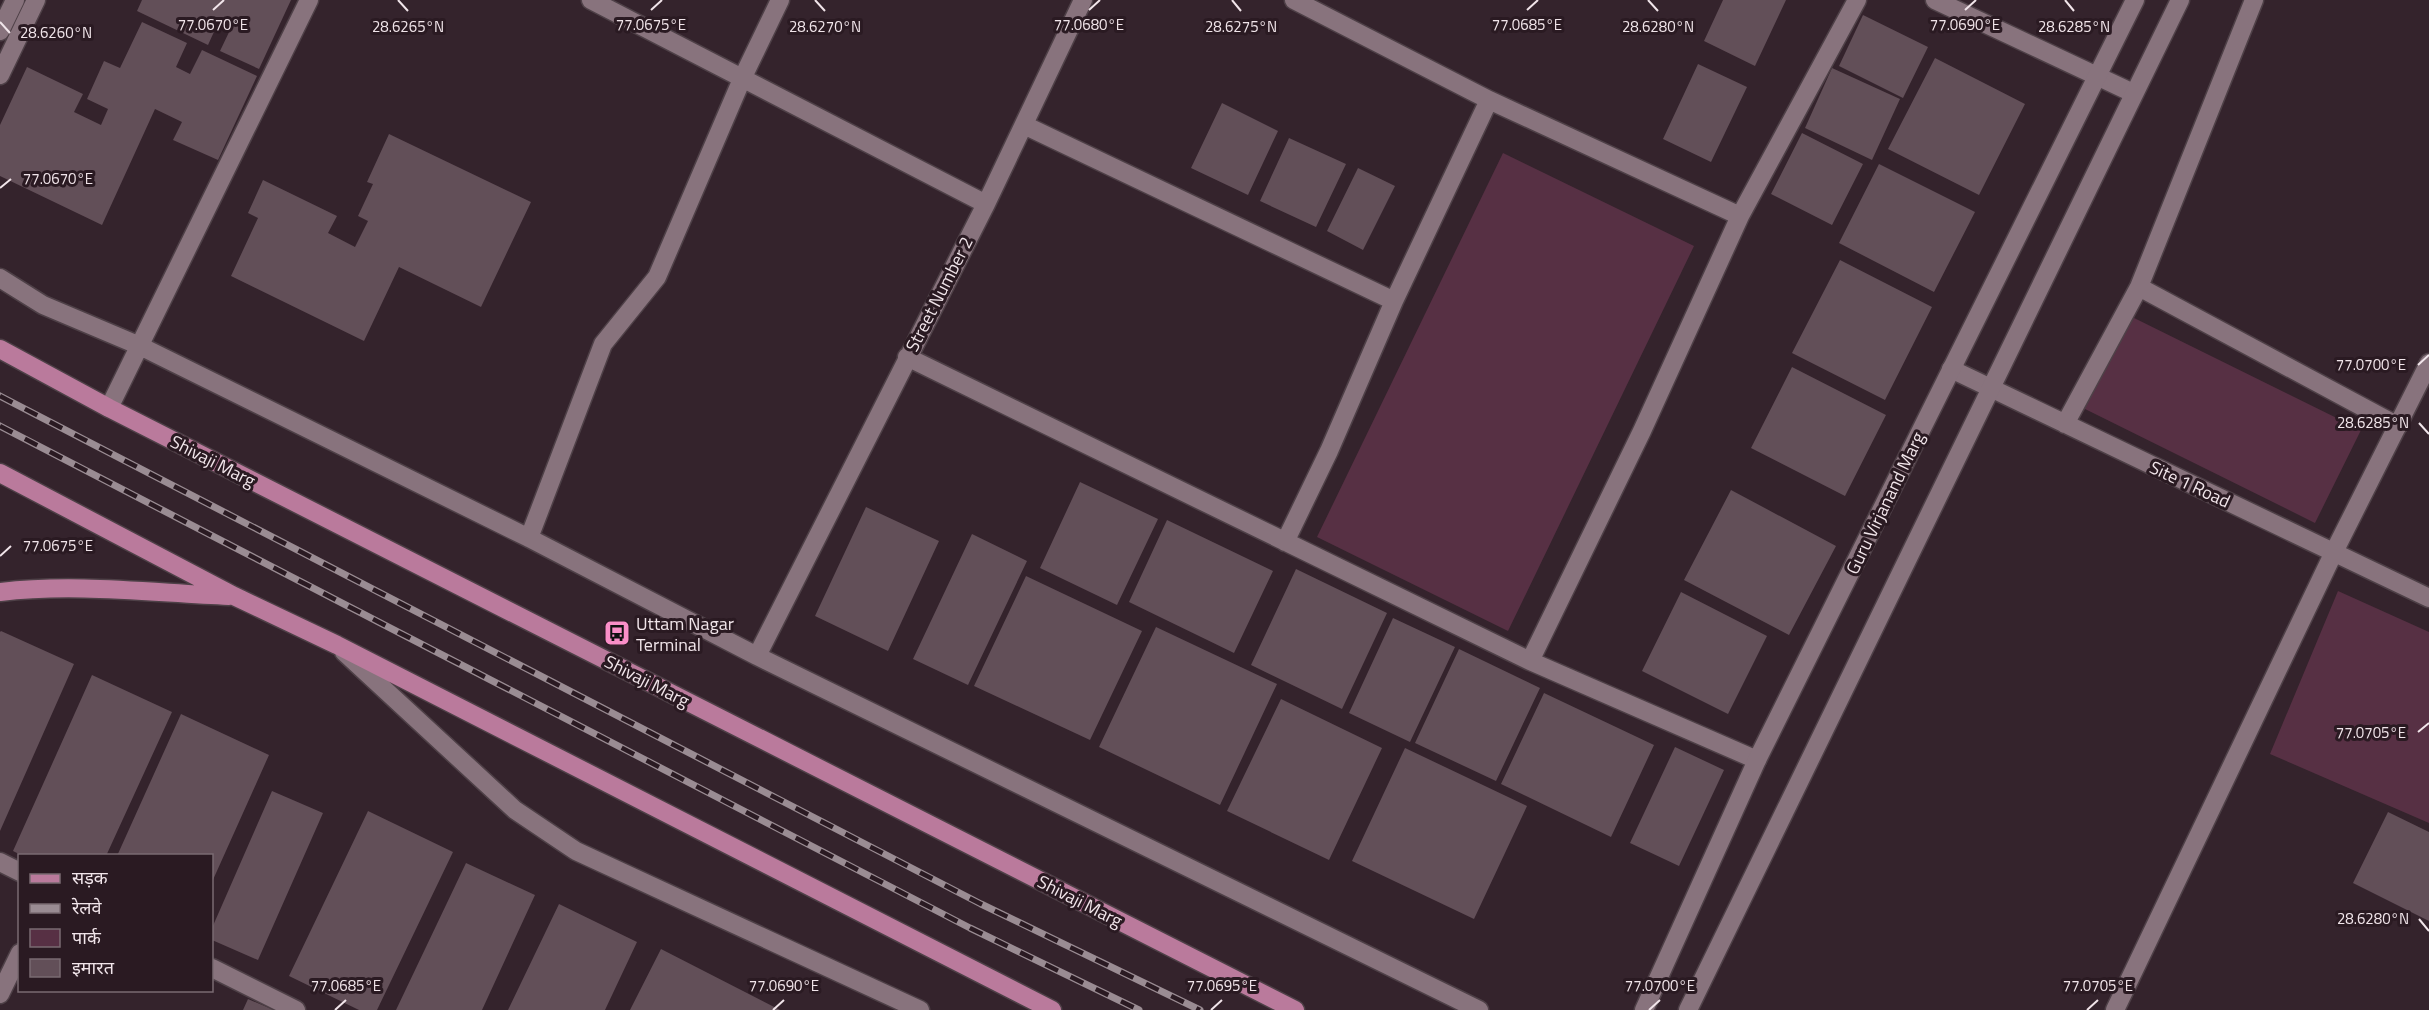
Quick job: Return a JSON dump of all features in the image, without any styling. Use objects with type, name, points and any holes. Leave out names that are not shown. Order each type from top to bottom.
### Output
[{"type":"main road","name":"Shivaji Marg","points":[[0,350],[109,408],[1295,1010]]},
{"type":"main road","points":[[0,473],[234,596],[337,645],[1052,1010]]},
{"type":"main road","points":[[0,592],[27,589],[76,589],[234,596]]},
{"type":"street","points":[[0,31],[15,0]]},
{"type":"street","points":[[0,75],[36,0]]},
{"type":"street","points":[[109,408],[309,0]]},
{"type":"street","points":[[591,0],[986,204]]},
{"type":"street","points":[[529,538],[603,344],[657,277],[742,79],[780,0]]},
{"type":"street","name":"Street Number 2","points":[[757,657],[986,204],[1083,0]]},
{"type":"street","points":[[1294,0],[1489,100],[1740,216]]},
{"type":"street","points":[[1530,661],[1642,430],[1740,216],[1857,0]]},
{"type":"street","points":[[1935,0],[2133,93]]},
{"type":"street","name":"Guru Virjanand Marg","points":[[1644,1010],[1757,760],[2135,0]]},
{"type":"street","points":[[1688,1010],[2180,0]]},
{"type":"street","points":[[2065,424],[2139,287],[2254,0]]},
{"type":"street","points":[[1285,542],[1329,451],[1394,302],[1489,100]]},
{"type":"street","points":[[1024,125],[1394,302]]},
{"type":"street","points":[[0,278],[43,305],[140,346],[529,538],[757,657],[1479,1010]]},
{"type":"street","points":[[2139,287],[2398,426]]},
{"type":"street","points":[[907,357],[1530,661],[1757,760]]},
{"type":"street","points":[[2115,1010],[2334,552],[2429,363]]},
{"type":"street","name":"Site 1 Road","points":[[1951,369],[2429,598]]},
{"type":"street","points":[[337,645],[515,810],[545,832],[576,850],[920,1010]]},
{"type":"street","points":[[0,862],[18,871]]},
{"type":"street","points":[[0,994],[18,957]]},
{"type":"street","points":[[213,968],[296,1010]]},
{"type":"green space","points":[[1503,153],[1694,246],[1508,631],[1317,537]]},
{"type":"green space","points":[[2126,314],[2361,430],[2315,523],[2081,407]]},
{"type":"green space","points":[[2338,591],[2429,632],[2429,823],[2270,754]]},
{"type":"building","points":[[142,0],[291,0],[259,69],[220,51],[231,28],[218,23],[208,45],[137,11]]},
{"type":"building","points":[[1723,0],[1786,0],[1755,66],[1704,41]]},
{"type":"building","points":[[1863,15],[1928,47],[1903,98],[1839,66]]},
{"type":"building","points":[[142,22],[187,43],[176,67],[190,74],[202,50],[257,76],[218,160],[173,140],[182,122],[155,109],[102,225],[0,176],[0,125],[27,67],[83,94],[74,112],[101,125],[108,109],[87,99],[104,61],[120,68]]},
{"type":"building","points":[[1935,58],[2025,104],[1979,195],[1888,149]]},
{"type":"building","points":[[1698,64],[1747,87],[1711,162],[1663,139]]},
{"type":"building","points":[[1832,68],[1900,99],[1872,160],[1805,128]]},
{"type":"building","points":[[1222,103],[1278,131],[1248,195],[1191,168]]},
{"type":"building","points":[[1802,133],[1863,164],[1832,225],[1771,194]]},
{"type":"building","points":[[389,134],[531,202],[481,307],[399,267],[364,341],[231,276],[258,218],[248,213],[263,180],[337,216],[328,233],[355,247],[368,221],[358,216],[373,184],[367,182]]},
{"type":"building","points":[[1289,138],[1346,164],[1316,227],[1260,201]]},
{"type":"building","points":[[1879,164],[1975,212],[1934,292],[1839,243]]},
{"type":"building","points":[[1358,168],[1395,186],[1363,250],[1327,231]]},
{"type":"building","points":[[1840,260],[1932,307],[1885,400],[1792,353]]},
{"type":"building","points":[[1792,367],[1886,415],[1845,496],[1751,448]]},
{"type":"building","points":[[1080,482],[1158,519],[1117,605],[1040,568]]},
{"type":"building","points":[[1731,490],[1836,546],[1789,635],[1684,580]]},
{"type":"building","points":[[866,507],[939,541],[888,651],[815,616]]},
{"type":"building","points":[[1167,520],[1273,571],[1234,653],[1129,602]]},
{"type":"building","points":[[972,534],[1027,561],[968,685],[913,659]]},
{"type":"building","points":[[1296,569],[1387,613],[1342,709],[1251,665]]},
{"type":"building","points":[[1026,576],[1142,631],[1090,740],[974,686]]},
{"type":"building","points":[[1681,592],[1767,636],[1728,714],[1642,671]]},
{"type":"building","points":[[1393,618],[1455,647],[1410,742],[1349,713]]},
{"type":"building","points":[[1156,627],[1277,684],[1220,805],[1099,747]]},
{"type":"building","points":[[0,632],[74,664],[0,831]]},
{"type":"building","points":[[1459,649],[1540,688],[1496,781],[1415,743]]},
{"type":"building","points":[[92,675],[172,712],[107,854],[19,854],[13,851]]},
{"type":"building","points":[[1544,693],[1654,745],[1611,837],[1501,784]]},
{"type":"building","points":[[1281,699],[1382,748],[1329,860],[1227,811]]},
{"type":"building","points":[[181,714],[269,755],[213,880],[213,854],[118,854]]},
{"type":"building","points":[[1675,747],[1724,770],[1679,866],[1630,843]]},
{"type":"building","points":[[1405,748],[1527,806],[1474,919],[1352,861]]},
{"type":"building","points":[[272,791],[323,813],[258,960],[213,940],[213,926]]},
{"type":"building","points":[[368,811],[453,852],[377,1010],[359,1010],[289,976]]},
{"type":"building","points":[[2388,812],[2429,832],[2429,921],[2353,883]]},
{"type":"building","points":[[466,863],[535,895],[482,1010],[396,1010]]},
{"type":"building","points":[[559,904],[637,942],[605,1010],[508,1010]]},
{"type":"building","points":[[661,949],[780,1010],[630,1010]]},
{"type":"building","points":[[248,999],[274,1010],[243,1010]]},
{"type":"railway","points":[[0,396],[981,904],[1200,1010]]},
{"type":"railway","points":[[0,426],[970,928],[1139,1010]]},
{"type":"place","name":"Uttam Nagar Terminal","points":[[617,633]]}]
